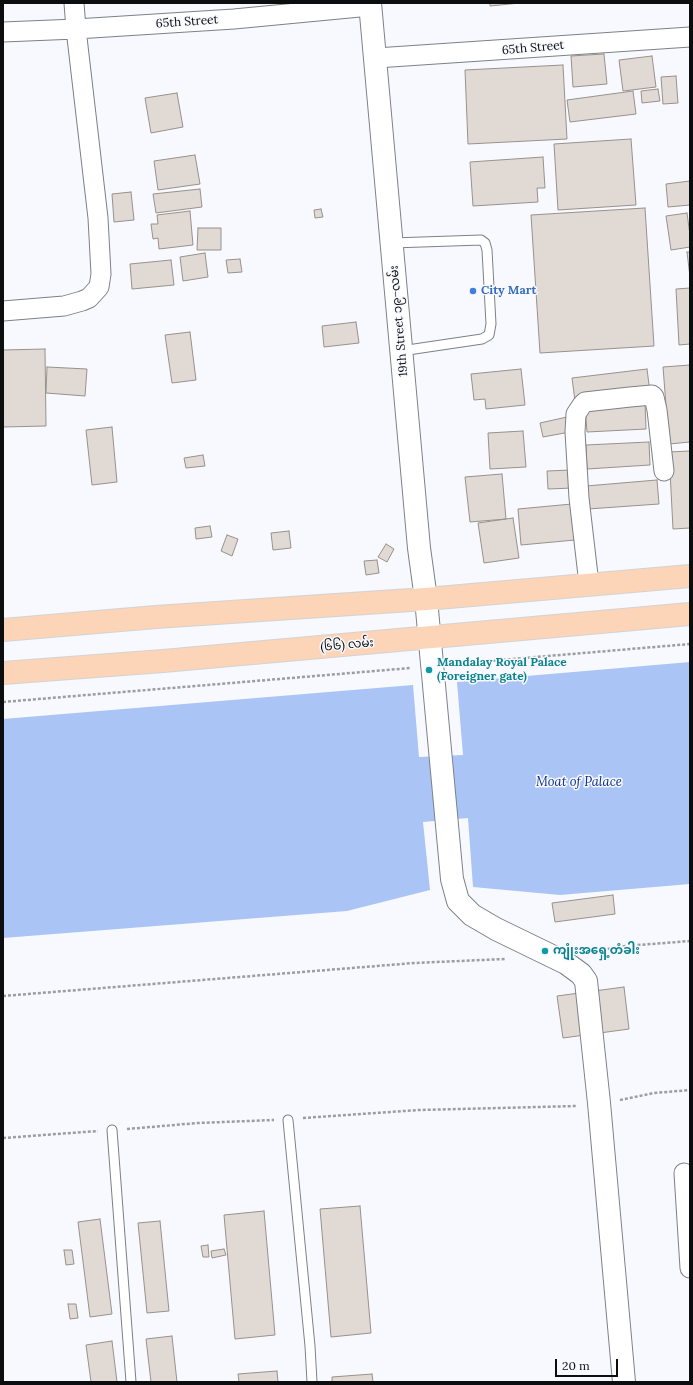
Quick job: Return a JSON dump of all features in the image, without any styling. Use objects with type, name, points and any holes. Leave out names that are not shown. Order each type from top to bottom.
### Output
[{"type":"main road","points":[[3,630],[164,616],[426,598],[690,576]]},
{"type":"main road","name":"(၆၆) လမ်း","points":[[3,673],[163,661],[690,614]]},
{"type":"street","points":[[3,311],[64,306],[89,298],[100,287],[101,274],[98,218],[74,3]]},
{"type":"street","name":"65th Street","points":[[3,32],[234,19],[370,4]]},
{"type":"street","name":"19th Street ၁၉−လမ်း","points":[[370,4],[418,540],[426,598],[451,864],[455,892],[458,901],[463,907],[496,930],[553,957],[576,970],[586,981],[600,1103],[624,1382]]},
{"type":"street","name":"65th Street","points":[[376,58],[690,37]]},
{"type":"street","points":[[589,584],[575,432],[576,414],[582,405],[585,402],[652,395],[654,397],[657,410],[664,471]]},
{"type":"street","points":[[684,1173],[690,1268]]},
{"type":"lane","points":[[392,243],[481,240],[485,243],[487,250],[491,324],[489,335],[482,339],[402,351]]},
{"type":"lane","points":[[288,1120],[310,1346],[312,1382]]},
{"type":"lane","points":[[112,1130],[131,1382]]},
{"type":"path","points":[[3,702],[433,674],[690,644]]},
{"type":"path","points":[[553,957],[626,946],[690,941]]},
{"type":"path","points":[[3,996],[414,963],[507,959]]},
{"type":"path","points":[[3,1138],[198,1123],[288,1120],[404,1111],[547,1108],[600,1103],[654,1093],[690,1090]]},
{"type":"water","name":"Moat of Palace","points":[[690,662],[690,884],[560,895],[473,887],[468,818],[423,822],[430,890],[347,911],[3,938],[3,719],[413,685],[419,757],[463,755],[457,682]]},
{"type":"building","points":[[490,3],[520,3],[490,6]]},
{"type":"building","points":[[604,54],[607,84],[573,87],[571,56]]},
{"type":"building","points":[[652,56],[656,87],[623,91],[619,60]]},
{"type":"building","points":[[563,65],[567,139],[468,144],[465,70]]},
{"type":"building","points":[[676,76],[678,103],[663,104],[661,77]]},
{"type":"building","points":[[658,89],[660,101],[642,103],[641,91]]},
{"type":"building","points":[[633,91],[636,114],[570,122],[567,100]]},
{"type":"building","points":[[177,93],[183,127],[151,133],[145,98]]},
{"type":"building","points":[[631,139],[636,205],[558,210],[554,144]]},
{"type":"building","points":[[195,155],[200,184],[158,190],[154,161]]},
{"type":"building","points":[[543,157],[545,188],[537,188],[538,202],[473,206],[470,162]]},
{"type":"building","points":[[690,181],[690,205],[668,207],[666,184]]},
{"type":"building","points":[[200,189],[202,207],[156,213],[153,194]]},
{"type":"building","points":[[131,192],[134,220],[114,222],[112,194]]},
{"type":"building","points":[[645,208],[654,346],[540,353],[531,215]]},
{"type":"building","points":[[321,209],[323,217],[315,218],[314,210]]},
{"type":"building","points":[[190,211],[193,245],[159,249],[158,238],[153,239],[151,224],[158,224],[157,215]]},
{"type":"building","points":[[687,213],[690,247],[671,250],[666,216]]},
{"type":"building","points":[[198,228],[221,228],[221,250],[197,250]]},
{"type":"building","points":[[687,252],[690,252],[690,277]]},
{"type":"building","points":[[205,253],[208,277],[183,281],[180,257]]},
{"type":"building","points":[[240,259],[242,272],[228,273],[226,260]]},
{"type":"building","points":[[171,260],[174,285],[132,289],[130,264]]},
{"type":"building","points":[[690,288],[690,344],[679,345],[676,289]]},
{"type":"building","points":[[356,322],[359,343],[324,347],[322,326]]},
{"type":"building","points":[[190,332],[196,380],[172,383],[165,335]]},
{"type":"building","points":[[45,349],[46,426],[3,427],[3,350]]},
{"type":"building","points":[[690,365],[690,442],[669,444],[663,367]]},
{"type":"building","points":[[47,367],[87,369],[85,396],[46,393]]},
{"type":"building","points":[[521,369],[525,405],[486,409],[485,399],[474,400],[471,374]]},
{"type":"building","points":[[647,369],[650,392],[575,401],[572,378]]},
{"type":"building","points":[[645,403],[646,429],[587,432],[585,406]]},
{"type":"building","points":[[567,417],[570,432],[543,437],[540,423]]},
{"type":"building","points":[[112,427],[117,482],[92,485],[86,430]]},
{"type":"building","points":[[523,431],[526,467],[490,469],[488,433]]},
{"type":"building","points":[[649,442],[650,465],[587,469],[586,445]]},
{"type":"building","points":[[690,451],[690,528],[673,529],[669,452]]},
{"type":"building","points":[[203,455],[205,466],[186,468],[184,458]]},
{"type":"building","points":[[572,470],[573,488],[548,489],[547,471]]},
{"type":"building","points":[[502,474],[506,519],[470,522],[465,477]]},
{"type":"building","points":[[657,480],[659,504],[588,509],[586,486]]},
{"type":"building","points":[[572,504],[575,540],[521,545],[518,509]]},
{"type":"building","points":[[513,518],[519,558],[484,563],[478,523]]},
{"type":"building","points":[[210,526],[212,537],[196,539],[195,528]]},
{"type":"building","points":[[289,531],[291,548],[273,550],[271,533]]},
{"type":"building","points":[[227,535],[238,539],[232,556],[221,551]]},
{"type":"building","points":[[386,544],[394,549],[387,562],[378,557]]},
{"type":"building","points":[[377,560],[379,573],[366,575],[364,561]]},
{"type":"building","points":[[613,895],[615,914],[555,922],[552,903]]},
{"type":"building","points":[[624,987],[629,1029],[563,1038],[557,996]]},
{"type":"building","points":[[360,1206],[371,1333],[331,1337],[320,1209]]},
{"type":"building","points":[[264,1211],[275,1335],[235,1339],[224,1215]]},
{"type":"building","points":[[100,1219],[112,1314],[90,1317],[78,1222]]},
{"type":"building","points":[[160,1221],[169,1311],[147,1313],[138,1223]]},
{"type":"building","points":[[208,1245],[209,1257],[203,1257],[201,1246]]},
{"type":"building","points":[[224,1249],[226,1255],[212,1258],[211,1251]]},
{"type":"building","points":[[64,1250],[72,1250],[74,1264],[66,1265]]},
{"type":"building","points":[[68,1304],[76,1304],[78,1318],[70,1319]]},
{"type":"building","points":[[172,1336],[177,1382],[151,1382],[146,1339]]},
{"type":"building","points":[[112,1341],[117,1382],[91,1382],[86,1345]]},
{"type":"building","points":[[277,1371],[278,1382],[239,1382],[238,1374]]},
{"type":"building","points":[[372,1374],[373,1382],[332,1382],[332,1377]]},
{"type":"place","name":"City Mart","points":[[473,291]]},
{"type":"place","name":"Mandalay Royal Palace (Foreigner gate)","points":[[429,670]]},
{"type":"place","name":"ကျုံးအရှေ့တံခါး","points":[[545,951]]}]
